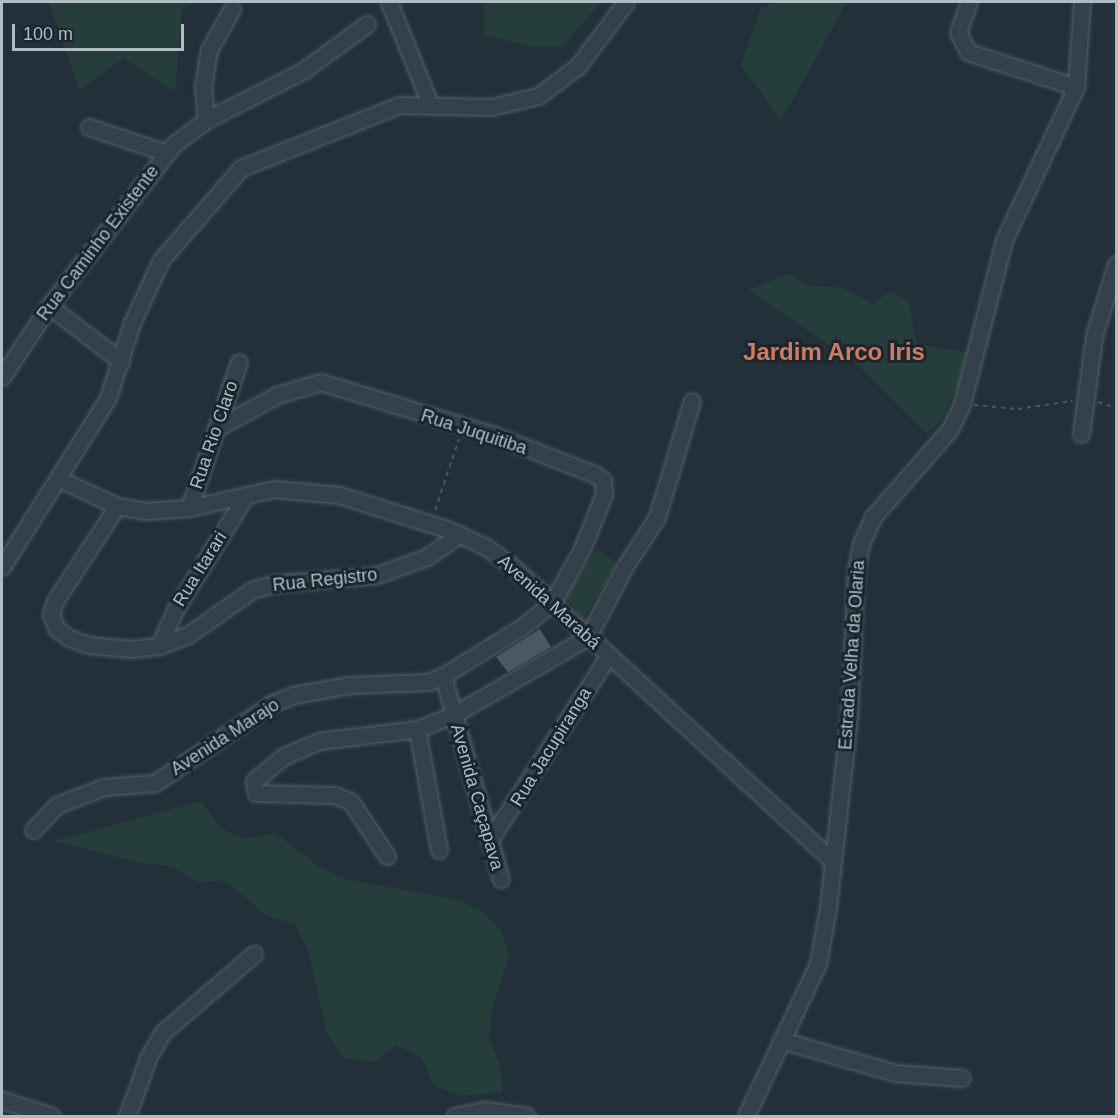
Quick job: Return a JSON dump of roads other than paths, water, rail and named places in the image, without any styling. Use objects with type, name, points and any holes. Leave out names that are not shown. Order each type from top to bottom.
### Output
[{"type":"street","points":[[389,2],[430,104]]},
{"type":"street","points":[[2,567],[108,398],[144,293],[161,260],[242,168],[377,111],[399,105],[491,107],[538,96],[578,66],[626,2]]},
{"type":"street","points":[[969,2],[958,32],[968,52],[1076,87]]},
{"type":"street","name":"Estrada Velha da Olaria","points":[[746,1116],[818,964],[833,861],[849,718],[856,570],[861,544],[873,517],[950,429],[962,404],[1004,240],[1076,87],[1082,2]]},
{"type":"street","points":[[206,120],[203,87],[209,50],[232,9]]},
{"type":"street","name":"Rua Caminho Existente","points":[[2,377],[49,306],[167,153],[206,120],[304,70],[367,24]]},
{"type":"street","points":[[89,127],[167,153]]},
{"type":"street","points":[[1080,434],[1088,399],[1094,336],[1116,264]]},
{"type":"street","points":[[49,306],[121,362]]},
{"type":"street","name":"Rua Rio Claro","points":[[189,508],[219,427],[239,362]]},
{"type":"street","name":"Rua Juquitiba","points":[[219,427],[277,396],[321,382],[494,435],[603,480],[599,512],[552,603]]},
{"type":"street","points":[[387,856],[363,816],[351,802],[335,795],[256,793],[254,782],[262,771],[284,756],[319,741],[417,729],[453,715],[588,637],[624,568],[657,517],[692,401]]},
{"type":"street","name":"Avenida Marabá","points":[[59,479],[117,506],[144,511],[189,508],[274,489],[330,494],[460,534],[511,565],[833,861]]},
{"type":"street","name":"Rua Itarari","points":[[159,646],[175,610],[246,495]]},
{"type":"street","name":"Rua Registro","points":[[117,506],[55,601],[51,614],[56,628],[69,638],[88,645],[130,649],[159,646],[188,635],[252,590],[273,584],[386,573],[427,557],[460,534]]},
{"type":"street","name":"Avenida Marajo","points":[[33,830],[57,805],[104,787],[155,783],[271,704],[293,695],[349,686],[428,682],[443,676],[514,633],[552,603]]},
{"type":"street","name":"Rua Jacupiranga","points":[[491,838],[609,655]]},
{"type":"street","name":"Avenida Caçapava","points":[[443,676],[501,879]]},
{"type":"street","points":[[417,729],[439,850]]},
{"type":"street","points":[[127,1116],[149,1056],[164,1032],[254,954]]},
{"type":"street","points":[[781,1040],[895,1073],[962,1078]]},
{"type":"street","points":[[2,1100],[52,1116]]},
{"type":"street","points":[[454,1116],[486,1110],[527,1116]]},
{"type":"district","name":"Jardim Arco Iris","points":[[834,352]]}]
